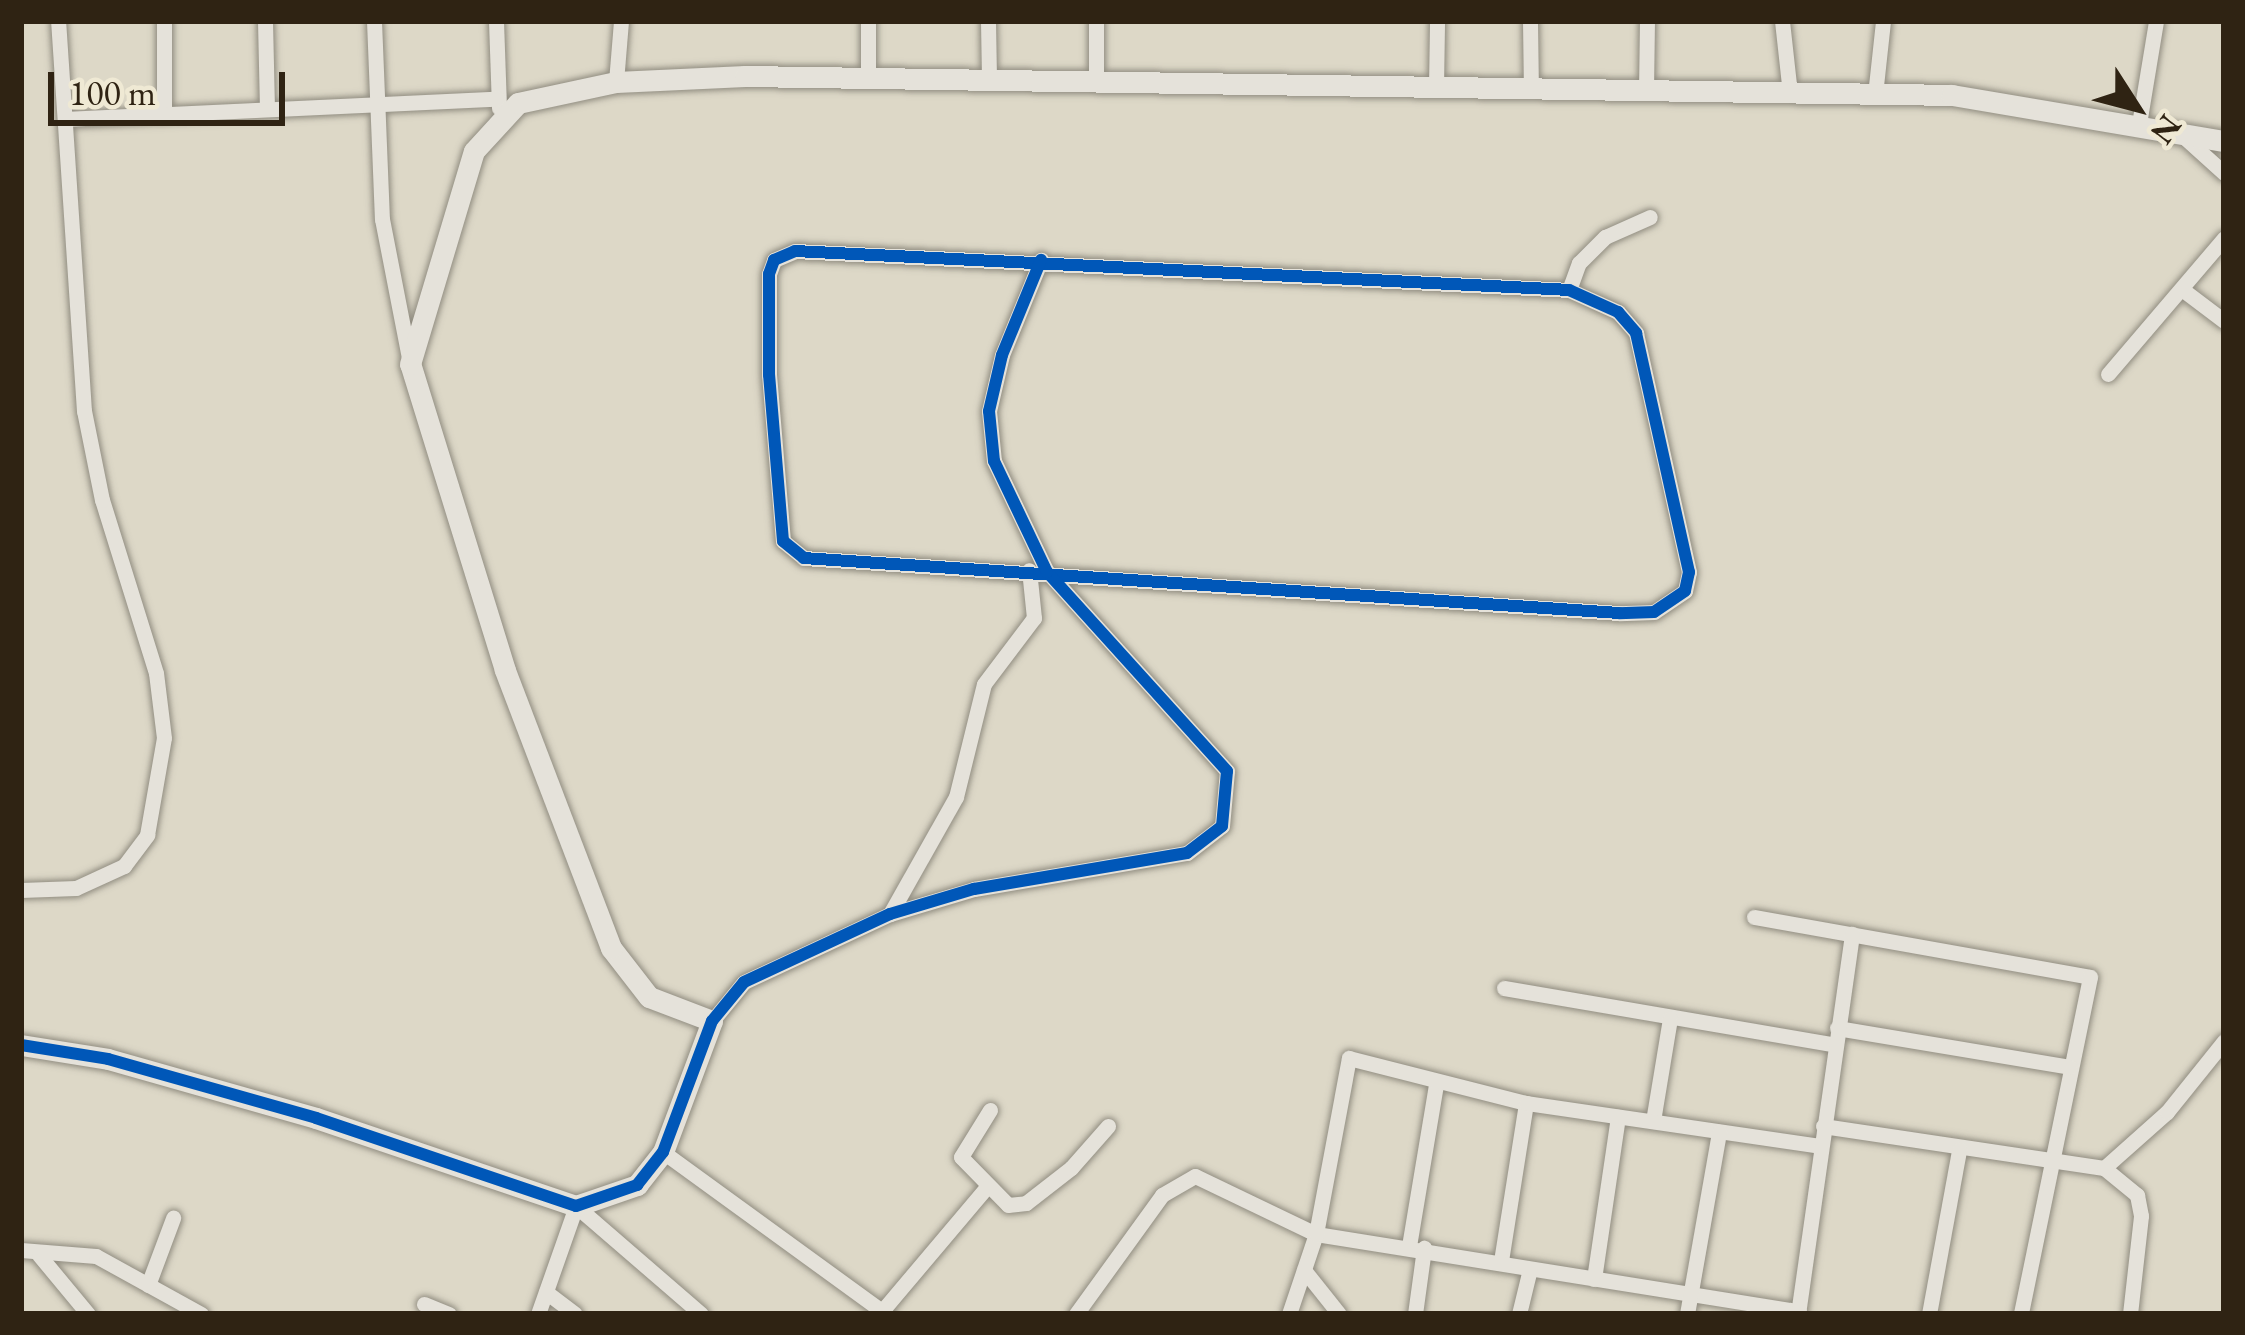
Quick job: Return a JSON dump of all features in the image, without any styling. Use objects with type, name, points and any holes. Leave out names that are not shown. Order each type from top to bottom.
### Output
[{"type":"street","points":[[21,890],[76,888],[124,866],[147,835],[164,738],[156,674],[102,500],[84,411],[58,21]]},
{"type":"street","points":[[164,21],[164,115]]},
{"type":"street","points":[[265,21],[267,106]]},
{"type":"street","points":[[374,21],[382,219],[410,364],[505,670],[611,948],[649,997],[712,1021]]},
{"type":"street","points":[[410,364],[474,151],[499,107],[496,21]]},
{"type":"street","points":[[616,82],[621,21]]},
{"type":"street","points":[[868,21],[868,80]]},
{"type":"street","points":[[988,21],[989,80]]},
{"type":"street","points":[[1096,21],[1096,79]]},
{"type":"street","points":[[1436,88],[1437,21]]},
{"type":"street","points":[[1530,21],[1531,89]]},
{"type":"street","points":[[1646,92],[1647,21]]},
{"type":"street","points":[[1782,21],[1790,94]]},
{"type":"street","points":[[1875,95],[1883,21]]},
{"type":"street","points":[[2139,124],[2156,21]]},
{"type":"street","points":[[66,119],[375,99],[499,107],[616,82],[1096,79],[1952,95],[2224,141]]},
{"type":"street","points":[[2184,137],[2224,173]]},
{"type":"street","points":[[1568,290],[1579,263],[1605,237],[1650,218]]},
{"type":"street","points":[[2108,374],[2224,238]]},
{"type":"street","points":[[795,250],[1568,290],[1618,312],[1636,333],[1689,572],[1673,604],[1619,613],[792,554],[783,541],[771,399],[769,274],[774,260],[795,250]]},
{"type":"street","points":[[576,1206],[637,1185],[662,1153],[712,1021],[744,982],[890,914],[974,889],[1187,853],[1222,826],[1227,771],[1210,744],[1038,571],[1011,511],[989,411],[1020,297],[1041,260]]},
{"type":"street","points":[[2183,290],[2224,321]]},
{"type":"street","points":[[890,914],[956,797],[984,684],[1034,618],[1038,571]]},
{"type":"street","points":[[1754,916],[2084,970],[2089,986],[2021,1314]]},
{"type":"street","points":[[1076,1314],[1176,1181],[1216,1179],[1265,1214],[1316,1234],[1799,1312],[1852,934]]},
{"type":"street","points":[[1504,988],[1670,1018],[2070,1067]]},
{"type":"street","points":[[1653,1121],[1670,1018]]},
{"type":"street","points":[[2104,1168],[2155,1124],[2224,1041]]},
{"type":"street","points":[[21,1045],[108,1059],[316,1118],[576,1206],[701,1314]]},
{"type":"street","points":[[1288,1314],[1316,1234],[1349,1058],[1436,1084],[1526,1103],[1821,1146]]},
{"type":"street","points":[[1415,1314],[1417,1247],[1436,1084]]},
{"type":"street","points":[[1501,1261],[1526,1103]]},
{"type":"street","points":[[990,1110],[962,1157],[986,1188],[1008,1205],[1026,1203],[1108,1126]]},
{"type":"street","points":[[1594,1279],[1618,1117]]},
{"type":"street","points":[[1823,1126],[1959,1150],[2104,1168],[2137,1196],[2141,1216],[2130,1314]]},
{"type":"street","points":[[1687,1314],[1719,1132]]},
{"type":"street","points":[[1929,1314],[1959,1150]]},
{"type":"street","points":[[662,1153],[884,1312],[986,1188]]},
{"type":"street","points":[[538,1314],[576,1206]]},
{"type":"street","points":[[148,1285],[173,1218]]},
{"type":"street","points":[[21,1250],[96,1256],[201,1314]]},
{"type":"street","points":[[39,1255],[88,1314]]},
{"type":"street","points":[[1519,1314],[1530,1269]]},
{"type":"street","points":[[1304,1270],[1339,1314]]},
{"type":"street","points":[[546,1292],[575,1314]]},
{"type":"street","points":[[424,1304],[449,1314]]},
{"type":"cycle path","points":[[795,251],[1569,290],[1618,312],[1636,333],[1689,572],[1685,591],[1654,612],[1619,613],[804,558],[783,541],[769,375],[769,274],[774,260],[795,251]]},
{"type":"cycle path","points":[[21,1045],[108,1059],[316,1118],[576,1206],[637,1185],[663,1152],[712,1021],[744,982],[890,914],[974,889],[1187,853],[1222,826],[1227,771],[1047,572],[994,461],[989,411],[1002,355],[1041,260]]}]
